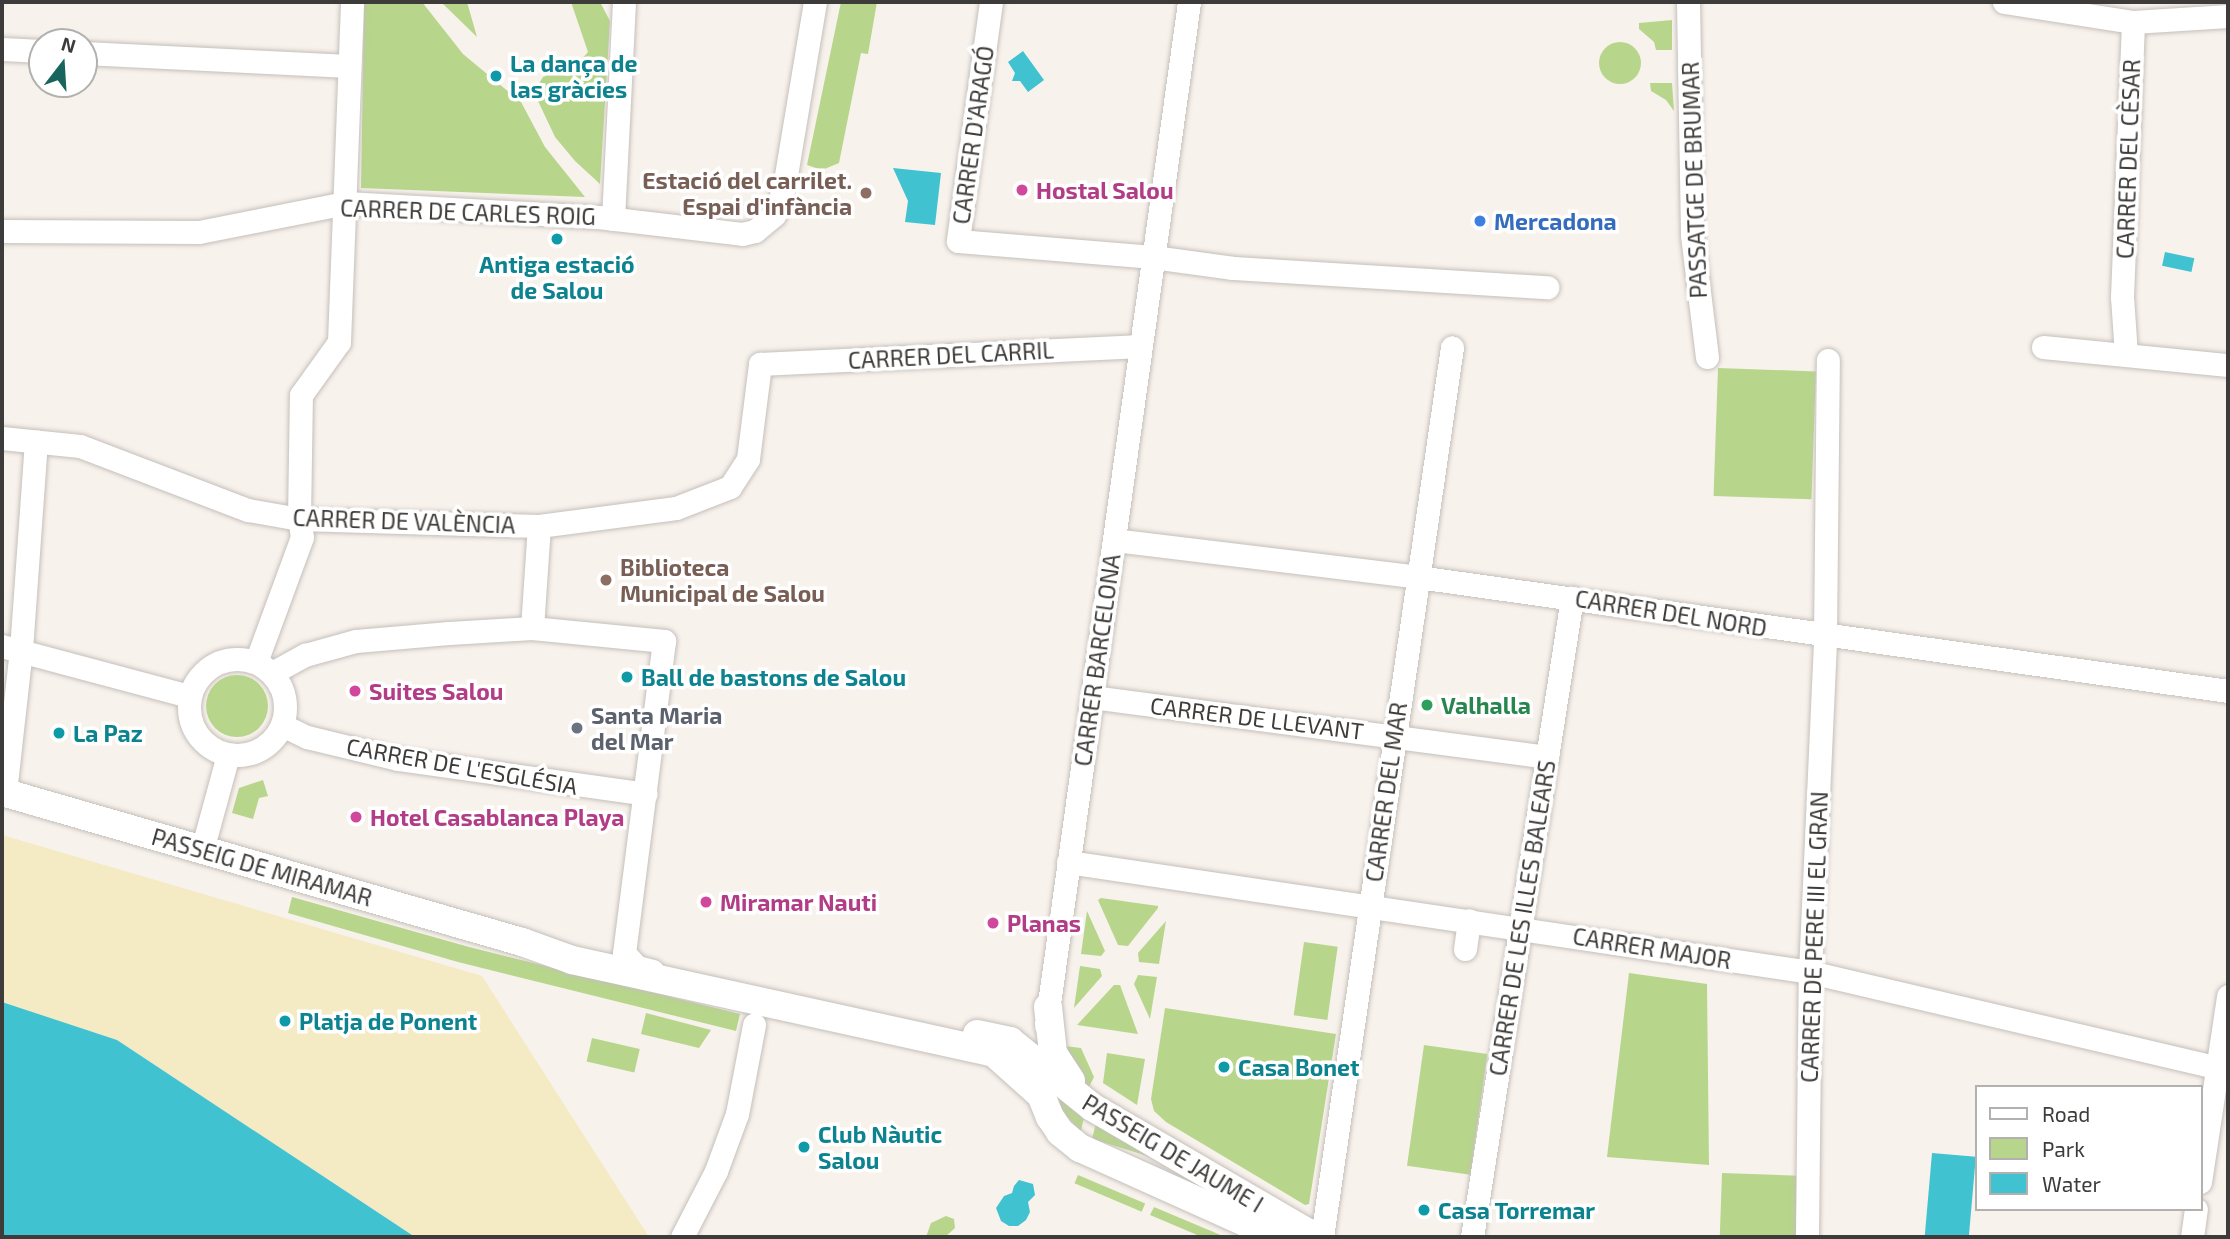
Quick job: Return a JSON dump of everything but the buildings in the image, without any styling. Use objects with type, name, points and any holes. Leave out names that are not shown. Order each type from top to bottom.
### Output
[{"type":"street","points":[[264,668],[302,537],[299,519],[301,395],[339,342],[352,2]]},
{"type":"street","points":[[613,219],[624,2]]},
{"type":"street","name":"CARRER DE CARLES ROIG","points":[[2,231],[200,232],[346,203],[613,219],[683,230],[742,234],[766,225],[774,215],[784,187],[815,2]]},
{"type":"street","name":"CARRER D'ARAGÓ","points":[[991,2],[958,241],[1153,257]]},
{"type":"street","name":"CARRER BARCELONA","points":[[1040,1063],[1189,2]]},
{"type":"street","name":"PASSATGE DE BRUMAR","points":[[1688,2],[1692,234],[1707,357]]},
{"type":"street","points":[[2004,2],[2133,22],[2228,16]]},
{"type":"street","name":"CARRER DEL CÈSAR","points":[[2126,355],[2122,297],[2133,22]]},
{"type":"street","points":[[2,49],[28,50]]},
{"type":"street","points":[[98,54],[349,66]]},
{"type":"street","points":[[1153,257],[1233,268],[1547,287]]},
{"type":"street","name":"CARRER DEL CARRIL","points":[[730,487],[748,458],[760,364],[1141,346]]},
{"type":"street","name":"CARRER DEL MAR","points":[[1312,1234],[1369,907],[1452,347]]},
{"type":"street","points":[[2043,347],[2228,365]]},
{"type":"street","points":[[1825,636],[1828,360]]},
{"type":"street","name":"CARRER DE VALÈNCIA","points":[[2,438],[80,446],[248,510],[299,519],[539,526],[676,508],[730,487]]},
{"type":"street","points":[[3,792],[11,648],[36,442]]},
{"type":"street","points":[[532,628],[539,526]]},
{"type":"street","name":"CARRER DEL NORD","points":[[1114,540],[1418,577],[2228,691]]},
{"type":"street","name":"CARRER DE LES ILLES BALEARS","points":[[1472,1237],[1572,598]]},
{"type":"street","points":[[264,668],[356,641],[532,628],[664,642],[627,956]]},
{"type":"street","name":"CARRER DE PERE III EL GRAN","points":[[1807,1237],[1810,972],[1825,636]]},
{"type":"street","points":[[11,648],[189,696]]},
{"type":"street","points":[[239,658],[264,668],[281,686],[285,702],[282,725],[265,747],[248,755],[228,755],[210,748],[196,734],[188,715],[189,696],[195,680],[215,664],[239,658]]},
{"type":"street","name":"CARRER DE LLEVANT","points":[[1092,697],[1547,757]]},
{"type":"street","name":"CARRER DE L'ESGLÉSIA","points":[[282,725],[307,737],[398,760],[646,794]]},
{"type":"street","points":[[202,850],[228,755]]},
{"type":"street","name":"PASSEIG DE MIRAMAR","points":[[3,792],[522,942],[572,960],[994,1053],[1041,1096]]},
{"type":"street","name":"CARRER MAJOR","points":[[1068,862],[1521,927],[1810,972],[2223,1068]]},
{"type":"street","points":[[1465,950],[1469,920]]},
{"type":"street","name":"PASSEIG DE MIRAMAR","points":[[522,942],[627,956],[1010,1041],[1040,1063]]},
{"type":"street","name":"PASSEIG DE MIRAMAR","points":[[627,956],[637,967],[708,982],[718,993]]},
{"type":"street","name":"PASSEIG DE MIRAMAR","points":[[797,994],[814,1007],[898,1025],[913,1037]]},
{"type":"street","points":[[2202,1172],[2223,1068],[2228,996]]},
{"type":"street","points":[[1048,1007],[1053,1053],[1068,1078],[1273,1206],[1312,1234]]},
{"type":"street","points":[[682,1237],[716,1171],[737,1114],[754,1025]]},
{"type":"street","name":"PASSEIG DE MIRAMAR","points":[[913,1037],[922,1032],[959,1040],[983,1035]]},
{"type":"street","name":"PASSEIG DE JAUME I","points":[[1040,1063],[1092,1107],[1312,1234]]},
{"type":"street","name":"PASSEIG DE JAUME I","points":[[1040,1063],[1041,1096],[1060,1132],[1080,1148],[1278,1237]]},
{"type":"street","name":"PASSEIG DE JAUME I","points":[[1107,1160],[1159,1170],[1312,1234]]},
{"type":"street","points":[[2192,1237],[2196,1211]]},
{"type":"green space","points":[[364,2],[422,2],[463,54],[521,102],[545,147],[585,197],[361,188]]},
{"type":"green space","points":[[441,2],[467,2],[477,37]]},
{"type":"green space","points":[[571,2],[600,2],[610,21],[600,184],[575,161],[555,137],[538,101],[536,88],[543,77],[580,61],[588,52]]},
{"type":"green space","points":[[841,2],[877,2],[868,54],[861,53],[839,163],[822,170],[807,165]]},
{"type":"green space","points":[[1672,20],[1672,50],[1656,50],[1654,42],[1639,29],[1639,23]]},
{"type":"green space","points":[[1620,42],[1635,48],[1641,63],[1635,78],[1620,84],[1605,78],[1599,63],[1605,48]]},
{"type":"green space","points":[[1650,83],[1672,83],[1674,111],[1666,100],[1651,91]]},
{"type":"green space","points":[[1718,368],[1816,371],[1811,499],[1714,496]]},
{"type":"green space","points":[[237,675],[249,677],[259,684],[266,694],[266,718],[259,728],[249,735],[237,737],[225,735],[215,728],[208,718],[206,706],[208,694],[215,684],[225,677]]},
{"type":"green space","points":[[263,780],[268,796],[259,798],[253,819],[232,813],[239,788]]},
{"type":"green space","points":[[292,897],[469,947],[740,1014],[736,1031],[458,962],[288,913]]},
{"type":"green space","points":[[1101,898],[1158,908],[1128,946],[1118,945],[1098,900]]},
{"type":"green space","points":[[1087,911],[1105,951],[1101,956],[1081,954]]},
{"type":"green space","points":[[1166,921],[1159,964],[1139,962],[1138,953]]},
{"type":"green space","points":[[1304,942],[1338,947],[1327,1020],[1294,1015]]},
{"type":"green space","points":[[1080,966],[1100,969],[1102,976],[1074,1008]]},
{"type":"green space","points":[[1629,973],[1707,984],[1709,1165],[1607,1157]]},
{"type":"green space","points":[[1138,975],[1157,977],[1150,1019],[1134,984]]},
{"type":"green space","points":[[1114,985],[1120,985],[1138,1034],[1077,1025]]},
{"type":"green space","points":[[1165,1008],[1336,1034],[1309,1204],[1305,1205],[1166,1122],[1154,1111],[1151,1099]]},
{"type":"green space","points":[[646,1013],[711,1030],[699,1048],[641,1034]]},
{"type":"green space","points":[[592,1038],[640,1049],[634,1072],[587,1061]]},
{"type":"green space","points":[[1056,1045],[1081,1048],[1094,1077],[1088,1089]]},
{"type":"green space","points":[[1424,1045],[1487,1054],[1470,1175],[1407,1166]]},
{"type":"green space","points":[[1107,1053],[1145,1059],[1137,1105],[1103,1083]]},
{"type":"green space","points":[[1052,1092],[1086,1108],[1081,1131],[1067,1117]]},
{"type":"green space","points":[[1098,1115],[1151,1157],[1092,1139]]},
{"type":"green space","points":[[1722,1173],[1798,1176],[1796,1237],[1720,1237]]},
{"type":"green space","points":[[1078,1175],[1145,1204],[1142,1212],[1074,1183]]},
{"type":"green space","points":[[1154,1207],[1223,1237],[1202,1237],[1150,1215]]},
{"type":"green space","points":[[946,1216],[954,1219],[955,1228],[945,1237],[926,1237],[931,1223]]},
{"type":"sand","name":"Platja de Ponent","points":[[2,835],[482,976],[649,1237],[415,1237],[117,1040],[2,1002]]},
{"type":"water","points":[[1023,51],[1044,80],[1028,92],[1020,81],[1012,81],[1015,73],[1008,62]]},
{"type":"water","points":[[893,168],[941,173],[935,225],[905,222],[908,201]]},
{"type":"water","points":[[2165,252],[2194,258],[2191,272],[2162,266]]},
{"type":"water","points":[[2,1002],[117,1040],[415,1237],[2,1237]]},
{"type":"water","points":[[1932,1153],[1974,1157],[1969,1237],[1925,1237]]},
{"type":"water","points":[[1019,1180],[1033,1184],[1035,1195],[1028,1202],[1030,1212],[1026,1220],[1018,1226],[1009,1226],[1001,1221],[996,1208],[1004,1196],[1012,1193]]},
{"type":"place","name":"La dança de las gràcies","points":[[496,76]]},
{"type":"place","name":"Hostal Salou","points":[[1022,190]]},
{"type":"place","name":"Estació del carrilet. Espai d'infància","points":[[866,193]]},
{"type":"place","name":"Mercadona","points":[[1480,221]]},
{"type":"place","name":"Antiga estació de Salou","points":[[557,239]]},
{"type":"place","name":"Biblioteca Municipal de Salou","points":[[606,580]]},
{"type":"place","name":"Ball de bastons de Salou","points":[[627,677]]},
{"type":"place","name":"Suites Salou","points":[[355,691]]},
{"type":"place","name":"Valhalla","points":[[1427,705]]},
{"type":"place","name":"Santa Maria del Mar","points":[[577,728]]},
{"type":"place","name":"La Paz","points":[[59,733]]},
{"type":"place","name":"Hotel Casablanca Playa","points":[[356,817]]},
{"type":"place","name":"Miramar Nauti","points":[[706,902]]},
{"type":"place","name":"Planas","points":[[993,923]]},
{"type":"place","name":"Platja de Ponent","points":[[285,1021]]},
{"type":"place","name":"Casa Bonet","points":[[1224,1067]]},
{"type":"place","name":"Club Nàutic Salou","points":[[804,1147]]},
{"type":"place","name":"Casa Torremar","points":[[1424,1210]]}]
